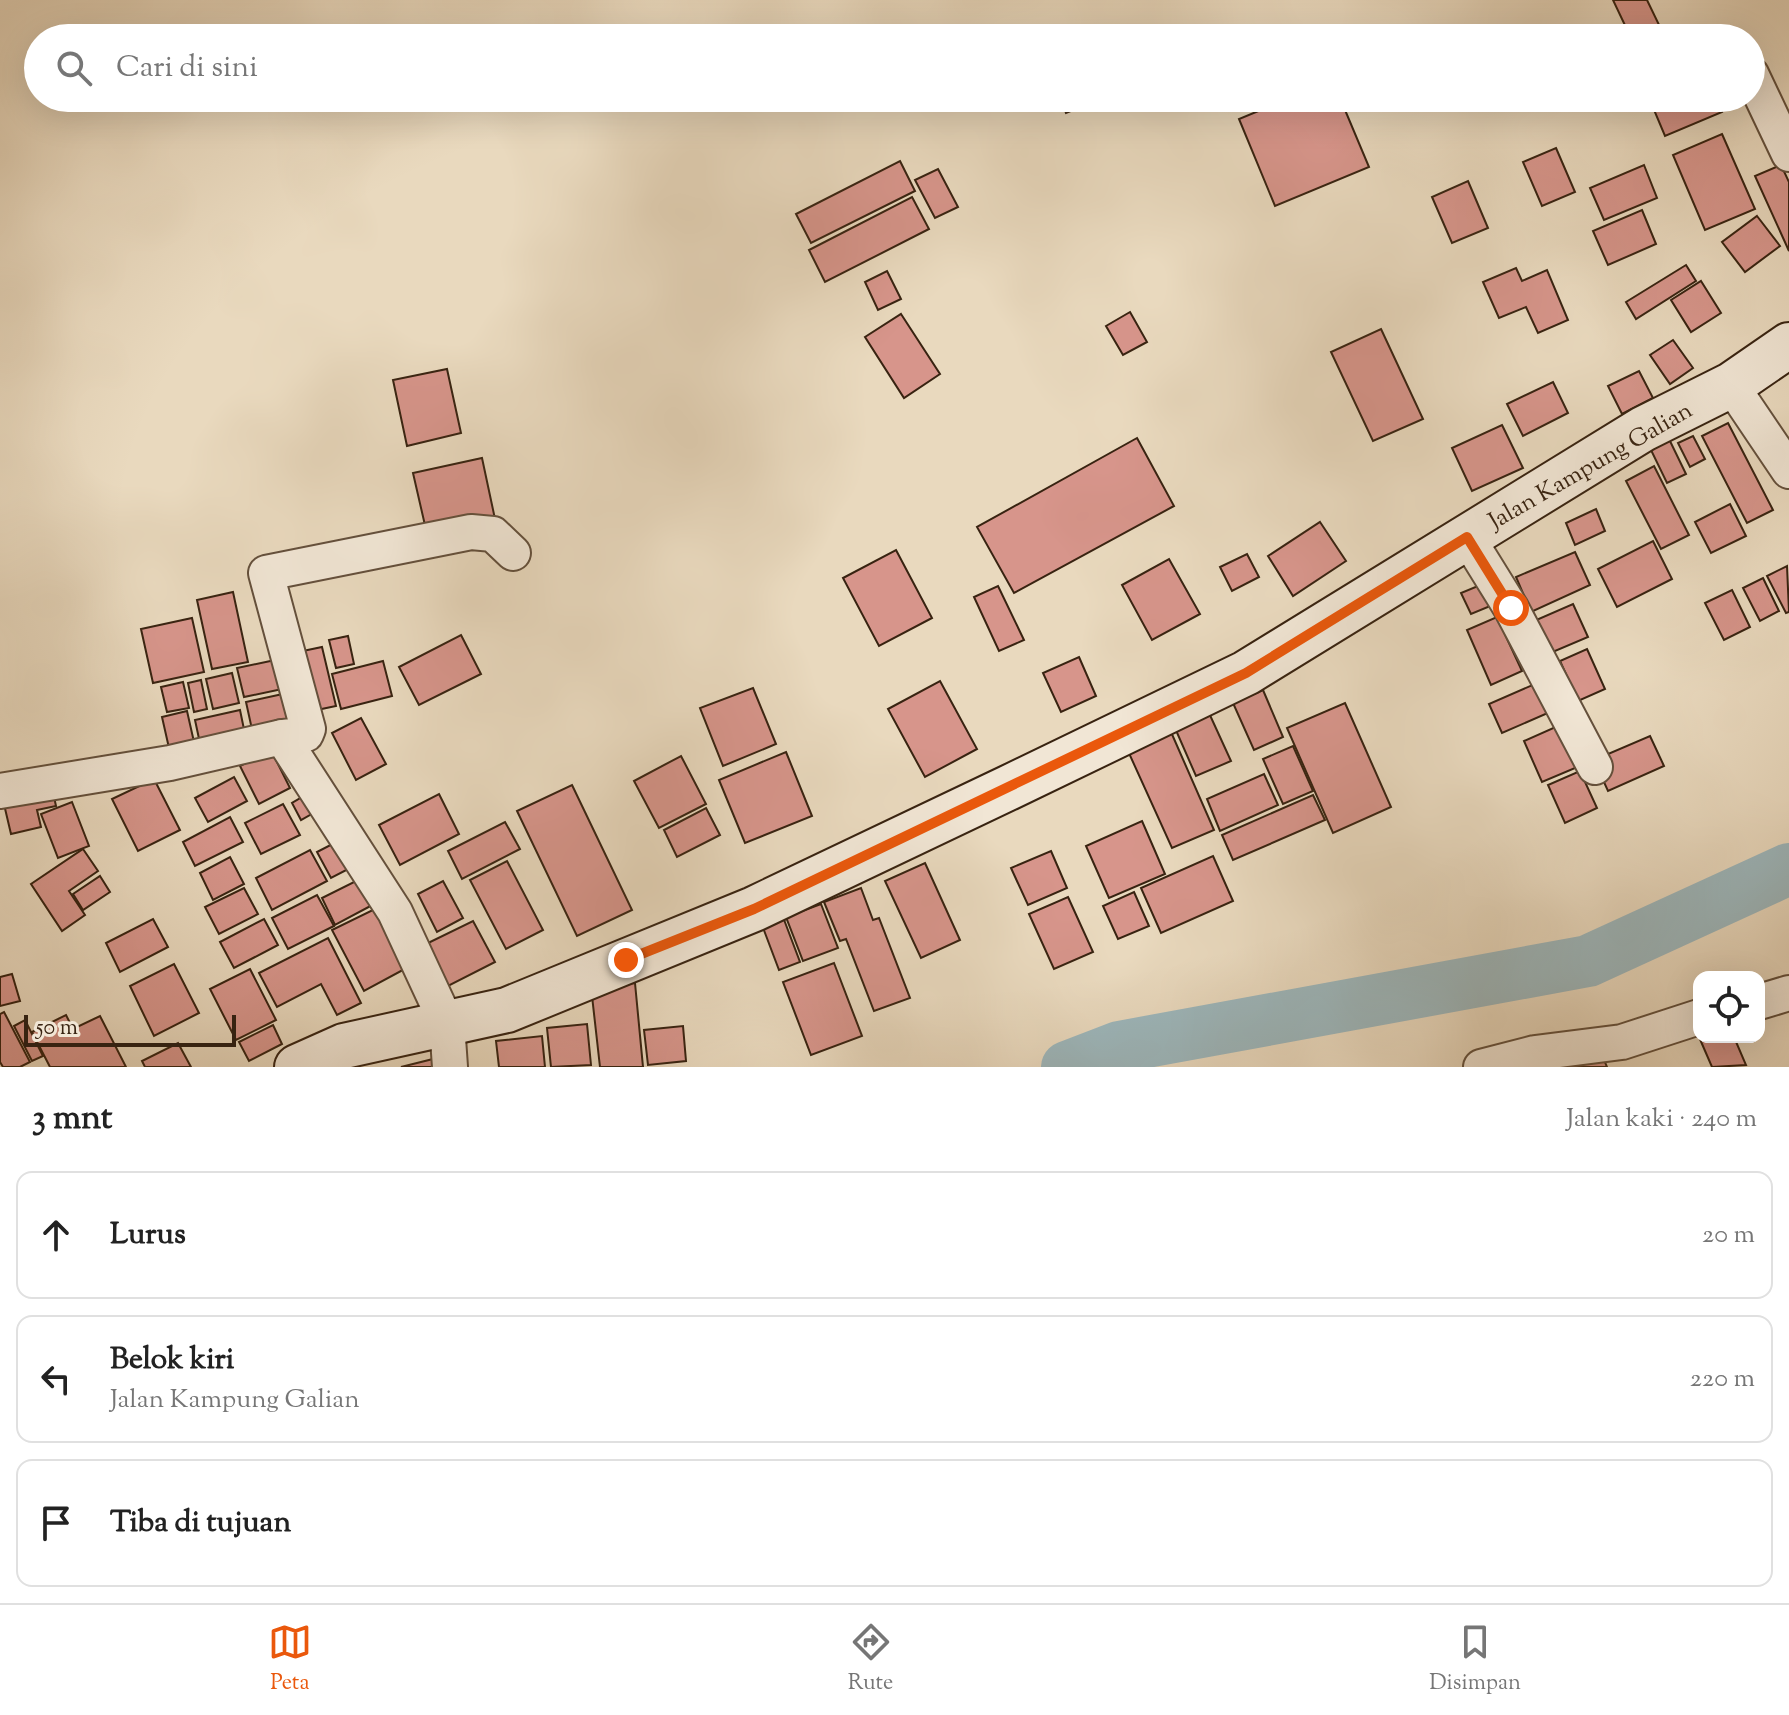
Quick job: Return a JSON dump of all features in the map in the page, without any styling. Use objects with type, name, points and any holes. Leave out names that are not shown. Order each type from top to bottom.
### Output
[{"type":"main road","name":"Jalan Kampung Galian","points":[[297,1067],[344,1046],[507,1010],[754,909],[980,802],[1246,673],[1643,429],[1731,385],[1789,345]]},
{"type":"street","points":[[1765,103],[1789,154]]},
{"type":"street","points":[[1731,385],[1789,471]]},
{"type":"street","points":[[0,791],[170,763],[306,734],[308,729],[266,573],[471,532],[493,534],[513,553]]},
{"type":"street","points":[[1467,537],[1511,608],[1595,767]]},
{"type":"street","points":[[282,737],[395,912],[447,1024],[450,1067]]},
{"type":"street","points":[[1481,1067],[1535,1053],[1622,1042],[1693,1019]]},
{"type":"building","points":[[1613,0],[1647,0],[1659,24],[1624,24]]},
{"type":"building","points":[[1256,112],[1346,112],[1369,167],[1275,206],[1239,119]]},
{"type":"building","points":[[1655,112],[1722,112],[1665,136]]},
{"type":"building","points":[[1722,134],[1755,209],[1705,230],[1673,155]]},
{"type":"building","points":[[1556,148],[1575,192],[1542,206],[1523,162]]},
{"type":"building","points":[[900,161],[915,191],[811,243],[796,214]]},
{"type":"building","points":[[1644,165],[1657,198],[1604,220],[1590,188]]},
{"type":"building","points":[[1781,165],[1789,182],[1789,251],[1755,176]]},
{"type":"building","points":[[938,169],[958,207],[935,218],[915,180]]},
{"type":"building","points":[[1468,181],[1488,228],[1452,243],[1432,197]]},
{"type":"building","points":[[912,197],[929,229],[825,282],[809,250]]},
{"type":"building","points":[[1642,210],[1656,244],[1608,265],[1593,231]]},
{"type":"building","points":[[1757,216],[1780,246],[1745,272],[1722,242]]},
{"type":"building","points":[[1686,265],[1696,281],[1636,319],[1626,302]]},
{"type":"building","points":[[1516,268],[1522,281],[1547,270],[1568,320],[1538,333],[1526,307],[1499,318],[1483,282]]},
{"type":"building","points":[[887,271],[901,299],[878,310],[865,282]]},
{"type":"building","points":[[1701,281],[1721,313],[1691,332],[1671,300]]},
{"type":"building","points":[[1130,312],[1147,342],[1123,355],[1106,326]]},
{"type":"building","points":[[901,314],[940,374],[904,398],[865,337]]},
{"type":"building","points":[[1381,329],[1423,419],[1373,441],[1331,352]]},
{"type":"building","points":[[1673,340],[1693,368],[1670,384],[1650,355]]},
{"type":"building","points":[[447,369],[461,433],[407,446],[393,380]]},
{"type":"building","points":[[1639,371],[1653,398],[1622,414],[1608,386]]},
{"type":"building","points":[[1553,382],[1568,413],[1523,436],[1507,404]]},
{"type":"building","points":[[1728,423],[1773,510],[1747,523],[1702,436]]},
{"type":"building","points":[[1502,425],[1523,468],[1472,491],[1452,448]]},
{"type":"building","points":[[1693,436],[1705,459],[1690,467],[1678,443]]},
{"type":"building","points":[[1137,438],[1174,506],[1014,593],[977,527]]},
{"type":"building","points":[[1669,439],[1686,474],[1667,483],[1650,448]]},
{"type":"building","points":[[482,458],[495,519],[427,534],[413,473]]},
{"type":"building","points":[[1654,466],[1689,535],[1661,549],[1626,481]]},
{"type":"building","points":[[1730,504],[1746,536],[1711,553],[1695,522]]},
{"type":"building","points":[[1596,509],[1605,531],[1575,545],[1566,523]]},
{"type":"building","points":[[1320,522],[1346,561],[1293,596],[1268,556]]},
{"type":"building","points":[[1653,541],[1672,579],[1617,607],[1598,569]]},
{"type":"building","points":[[896,550],[932,618],[879,646],[843,578]]},
{"type":"building","points":[[1575,552],[1590,585],[1531,612],[1516,577]]},
{"type":"building","points":[[1247,554],[1259,577],[1232,591],[1220,567]]},
{"type":"building","points":[[1169,559],[1200,614],[1152,640],[1122,585]]},
{"type":"building","points":[[1787,566],[1789,612],[1786,613],[1767,576]]},
{"type":"building","points":[[1763,578],[1779,611],[1760,621],[1743,588]]},
{"type":"building","points":[[1490,581],[1500,602],[1471,614],[1461,593]]},
{"type":"building","points":[[998,586],[1024,640],[999,651],[974,597]]},
{"type":"building","points":[[1732,590],[1750,627],[1724,640],[1705,603]]},
{"type":"building","points":[[233,592],[248,662],[212,669],[197,600]]},
{"type":"building","points":[[1573,604],[1588,637],[1548,654],[1534,621]]},
{"type":"building","points":[[1497,617],[1522,671],[1491,685],[1467,630]]},
{"type":"building","points":[[192,618],[204,672],[153,683],[141,629]]},
{"type":"building","points":[[461,635],[481,674],[419,705],[399,667]]},
{"type":"building","points":[[348,636],[354,664],[336,668],[329,640]]},
{"type":"building","points":[[322,647],[336,706],[312,711],[298,652]]},
{"type":"building","points":[[1587,649],[1605,689],[1578,701],[1560,661]]},
{"type":"building","points":[[1079,657],[1096,696],[1061,712],[1043,673]]},
{"type":"building","points":[[280,659],[287,688],[244,697],[237,668]]},
{"type":"building","points":[[383,661],[392,696],[341,709],[332,674]]},
{"type":"building","points":[[232,673],[239,703],[213,709],[206,679]]},
{"type":"building","points":[[201,680],[207,709],[194,712],[188,683]]},
{"type":"building","points":[[1544,680],[1557,709],[1502,733],[1489,704]]},
{"type":"building","points":[[940,681],[977,749],[925,777],[888,709]]},
{"type":"building","points":[[183,682],[189,708],[167,712],[161,687]]},
{"type":"building","points":[[753,688],[776,744],[723,766],[700,708]]},
{"type":"building","points":[[1263,690],[1283,737],[1254,750],[1233,703]]},
{"type":"building","points":[[292,692],[299,725],[253,734],[246,702]]},
{"type":"building","points":[[1345,703],[1391,807],[1333,833],[1287,728]]},
{"type":"building","points":[[240,710],[246,739],[201,748],[195,720]]},
{"type":"building","points":[[187,711],[194,742],[169,748],[162,717]]},
{"type":"building","points":[[1209,713],[1231,761],[1196,776],[1175,728]]},
{"type":"building","points":[[361,718],[386,764],[356,780],[332,733]]},
{"type":"building","points":[[1569,721],[1587,763],[1542,782],[1524,741]]},
{"type":"building","points":[[1171,732],[1214,830],[1172,848],[1128,751]]},
{"type":"building","points":[[1650,736],[1664,766],[1608,791],[1594,760]]},
{"type":"building","points":[[1293,746],[1313,791],[1283,804],[1263,759]]},
{"type":"building","points":[[271,750],[290,788],[259,804],[240,766]]},
{"type":"building","points":[[786,752],[812,816],[745,843],[719,780]]},
{"type":"building","points":[[681,756],[706,804],[659,828],[634,781]]},
{"type":"building","points":[[1580,771],[1597,808],[1565,823],[1548,785]]},
{"type":"building","points":[[1264,774],[1278,805],[1220,831],[1207,799]]},
{"type":"building","points":[[234,777],[247,801],[208,822],[195,798]]},
{"type":"building","points":[[154,779],[180,830],[138,851],[112,799]]},
{"type":"building","points":[[572,785],[632,910],[577,936],[517,811]]},
{"type":"building","points":[[52,788],[56,806],[37,810],[41,827],[11,834],[3,800]]},
{"type":"building","points":[[314,790],[324,807],[301,820],[292,803]]},
{"type":"building","points":[[439,794],[459,834],[400,865],[379,825]]},
{"type":"building","points":[[1313,795],[1325,820],[1233,860],[1222,835]]},
{"type":"building","points":[[72,802],[89,846],[58,858],[41,814]]},
{"type":"building","points":[[283,804],[300,835],[261,854],[245,823]]},
{"type":"building","points":[[706,808],[720,835],[677,857],[664,830]]},
{"type":"building","points":[[230,817],[243,842],[195,866],[183,842]]},
{"type":"building","points":[[1142,821],[1165,874],[1109,898],[1086,846]]},
{"type":"building","points":[[505,822],[520,849],[462,879],[448,851]]},
{"type":"building","points":[[342,839],[356,865],[331,878],[317,852]]},
{"type":"building","points":[[83,849],[98,871],[69,891],[85,915],[62,931],[31,884]]},
{"type":"building","points":[[310,850],[327,881],[272,910],[256,878]]},
{"type":"building","points":[[1051,851],[1067,888],[1028,905],[1011,868]]},
{"type":"building","points":[[1213,856],[1233,901],[1161,933],[1141,888]]},
{"type":"building","points":[[230,857],[244,884],[213,900],[200,873]]},
{"type":"building","points":[[507,861],[543,930],[506,949],[470,880]]},
{"type":"building","points":[[925,863],[960,940],[921,958],[885,881]]},
{"type":"building","points":[[100,876],[110,892],[83,910],[73,894]]},
{"type":"building","points":[[364,877],[378,902],[335,925],[322,898]]},
{"type":"building","points":[[443,881],[463,918],[437,932],[418,894]]},
{"type":"building","points":[[244,888],[258,914],[219,934],[205,907]]},
{"type":"building","points":[[861,888],[873,920],[879,918],[910,998],[874,1011],[846,939],[840,941],[824,902]]},
{"type":"building","points":[[1134,892],[1149,926],[1118,939],[1103,906]]},
{"type":"building","points":[[317,895],[334,926],[288,949],[272,918]]},
{"type":"building","points":[[1068,897],[1093,952],[1054,969],[1029,914]]},
{"type":"building","points":[[821,904],[838,948],[803,961],[786,917]]},
{"type":"building","points":[[383,905],[414,964],[364,991],[332,930]]},
{"type":"building","points":[[783,917],[800,962],[779,970],[762,925]]},
{"type":"building","points":[[153,919],[168,947],[120,972],[106,943]]},
{"type":"building","points":[[264,919],[278,945],[234,968],[220,942]]},
{"type":"building","points":[[473,921],[495,962],[448,986],[426,944]]},
{"type":"building","points":[[328,938],[361,1003],[337,1015],[321,984],[277,1007],[259,973]]},
{"type":"building","points":[[834,963],[862,1036],[811,1055],[783,982]]},
{"type":"building","points":[[174,964],[199,1013],[154,1036],[130,986]]},
{"type":"building","points":[[250,969],[276,1020],[236,1040],[210,989]]},
{"type":"building","points":[[12,974],[20,1001],[0,1006],[0,977]]},
{"type":"building","points":[[635,983],[643,1067],[600,1067],[591,987]]},
{"type":"building","points":[[4,1012],[30,1062],[20,1067],[3,1067],[0,1062],[0,1014]]},
{"type":"building","points":[[66,1015],[73,1029],[100,1016],[126,1067],[50,1067],[32,1032]]},
{"type":"building","points":[[25,1020],[43,1056],[32,1061],[14,1026]]},
{"type":"building","points":[[587,1024],[591,1065],[551,1067],[547,1028]]},
{"type":"building","points":[[273,1025],[282,1044],[249,1061],[239,1042]]},
{"type":"building","points":[[683,1026],[686,1061],[648,1065],[644,1030]]},
{"type":"building","points":[[542,1036],[545,1067],[499,1067],[496,1041]]},
{"type":"building","points":[[178,1043],[191,1067],[145,1067],[142,1061]]},
{"type":"building","points":[[1702,1043],[1737,1043],[1746,1065],[1712,1067]]},
{"type":"building","points":[[1599,1048],[1607,1067],[1567,1067],[1565,1063]]},
{"type":"building","points":[[433,1059],[436,1067],[401,1067]]},
{"type":"waterway","points":[[1067,1067],[1119,1047],[1588,961],[1789,869]]},
{"type":"route","points":[[626,960],[754,909],[1246,673],[1467,537],[1511,608]]}]
